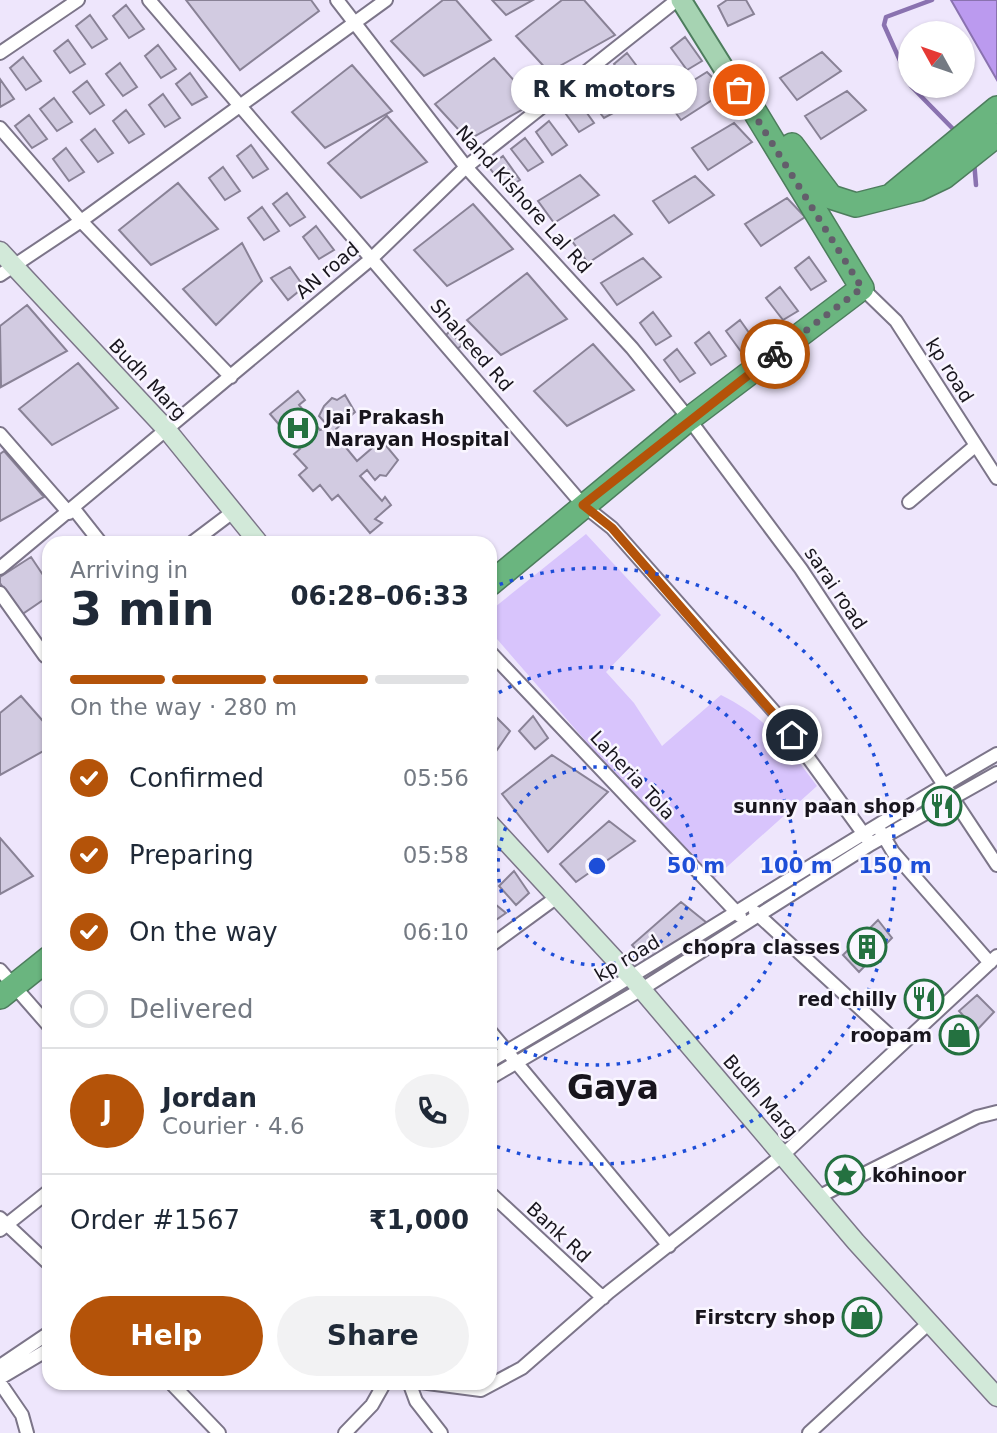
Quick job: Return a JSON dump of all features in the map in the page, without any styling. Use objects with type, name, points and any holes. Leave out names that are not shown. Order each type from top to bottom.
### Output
[{"type":"highway","points":[[752,107],[773,123],[831,197],[856,205],[890,197],[997,135]]},
{"type":"highway","points":[[497,578],[689,419],[862,288],[752,107]]},
{"type":"highway","points":[[938,169],[997,108]]},
{"type":"highway","points":[[5,984],[42,962]]},
{"type":"main road","points":[[679,0],[752,107]]},
{"type":"street","points":[[0,53],[78,0]]},
{"type":"street","name":"Shaheed Rd","points":[[149,0],[583,505],[612,528],[778,716],[871,844]]},
{"type":"street","name":"Nand Kishore Lal Rd","points":[[337,0],[466,167],[632,348],[689,419]]},
{"type":"street","points":[[7,270],[81,221],[386,0]]},
{"type":"street","name":"AN road","points":[[0,568],[371,259],[466,167],[679,0]]},
{"type":"street","points":[[0,128],[81,221],[231,377]]},
{"type":"street","name":"Budh Marg","points":[[0,251],[7,270],[167,430],[253,536]]},
{"type":"street","name":"kp road","points":[[862,288],[896,321],[997,478]]},
{"type":"street","name":"sarai road","points":[[689,419],[801,569],[997,865]]},
{"type":"street","points":[[0,434],[94,536]]},
{"type":"street","points":[[909,502],[975,446]]},
{"type":"street","points":[[201,536],[234,511]]},
{"type":"street","points":[[0,593],[42,649]]},
{"type":"street","name":"Laheria Tola","points":[[497,659],[742,908],[746,925]]},
{"type":"street","name":"kp road","points":[[497,1074],[637,984],[742,908],[876,823],[997,754]]},
{"type":"street","name":"kp road","points":[[497,1056],[746,925],[871,844],[997,773]]},
{"type":"street","points":[[497,1382],[523,1368],[603,1298],[784,1154],[994,960],[958,929],[884,837],[876,823]]},
{"type":"street","name":"Budh Marg","points":[[497,832],[637,984],[929,1323],[995,1390]]},
{"type":"street","points":[[497,941],[557,897]]},
{"type":"street","points":[[742,908],[759,917],[900,1045]]},
{"type":"street","points":[[5,984],[42,1019]]},
{"type":"street","points":[[497,1039],[669,1246]]},
{"type":"street","points":[[820,1196],[977,1116],[997,1112]]},
{"type":"street","points":[[42,1196],[3,1224],[42,1258]]},
{"type":"street","name":"Bank Rd","points":[[497,1200],[603,1298]]},
{"type":"street","points":[[809,1433],[929,1323]]},
{"type":"street","points":[[0,1366],[42,1338]]},
{"type":"street","points":[[27,1433],[22,1415],[0,1381],[42,1354]]},
{"type":"street","points":[[178,1390],[219,1433]]},
{"type":"street","points":[[345,1433],[372,1405],[380,1390]]},
{"type":"street","points":[[412,1390],[416,1401],[441,1433]]},
{"type":"shaded area","points":[[951,0],[997,0],[997,80],[975,42],[975,21],[963,21]]},
{"type":"shaded area","points":[[586,534],[661,615],[606,672],[634,703],[662,746],[721,695],[764,723],[817,786],[709,883],[497,639],[497,605]]},
{"type":"building","points":[[186,0],[311,0],[319,11],[240,70]]},
{"type":"building","points":[[443,0],[456,0],[491,40],[424,76],[391,41]]},
{"type":"building","points":[[492,0],[533,0],[506,15]]},
{"type":"building","points":[[562,0],[584,0],[615,35],[549,72],[516,36]]},
{"type":"building","points":[[727,0],[746,0],[754,14],[728,26],[718,6]]},
{"type":"building","points":[[126,5],[144,29],[129,38],[113,16]]},
{"type":"building","points":[[90,15],[107,39],[92,48],[76,26]]},
{"type":"building","points":[[685,37],[702,61],[687,70],[671,48]]},
{"type":"building","points":[[68,40],[85,64],[70,73],[54,51]]},
{"type":"building","points":[[158,45],[176,69],[161,78],[145,56]]},
{"type":"building","points":[[822,52],[841,71],[797,100],[780,78]]},
{"type":"building","points":[[627,53],[645,77],[630,86],[614,64]]},
{"type":"building","points":[[23,57],[41,81],[26,90],[10,68]]},
{"type":"building","points":[[494,58],[534,103],[468,140],[435,104]]},
{"type":"building","points":[[120,63],[137,87],[123,96],[106,74]]},
{"type":"building","points":[[352,65],[392,111],[325,148],[292,112]]},
{"type":"building","points":[[707,72],[726,91],[681,120],[665,98]]},
{"type":"building","points":[[190,73],[207,97],[192,105],[176,84]]},
{"type":"building","points":[[0,79],[14,99],[0,107]]},
{"type":"building","points":[[87,81],[104,105],[90,114],[73,92]]},
{"type":"building","points":[[601,85],[619,110],[604,118],[588,97]]},
{"type":"building","points":[[847,91],[866,110],[821,139],[805,116]]},
{"type":"building","points":[[163,94],[180,118],[165,127],[149,105]]},
{"type":"building","points":[[54,98],[72,122],[57,131],[40,109]]},
{"type":"building","points":[[577,99],[594,123],[579,132],[563,110]]},
{"type":"building","points":[[126,110],[144,134],[129,143],[113,121]]},
{"type":"building","points":[[29,115],[47,139],[32,148],[15,126]]},
{"type":"building","points":[[387,116],[427,162],[361,198],[328,163]]},
{"type":"building","points":[[549,121],[567,145],[552,155],[536,132]]},
{"type":"building","points":[[734,123],[752,142],[708,170],[692,148]]},
{"type":"building","points":[[95,129],[113,153],[98,162],[81,140]]},
{"type":"building","points":[[525,138],[543,162],[528,171],[511,149]]},
{"type":"building","points":[[251,145],[268,169],[253,178],[237,156]]},
{"type":"building","points":[[66,148],[84,172],[69,181],[53,159]]},
{"type":"building","points":[[503,156],[520,180],[505,189],[489,167]]},
{"type":"building","points":[[223,167],[240,191],[225,200],[209,178]]},
{"type":"building","points":[[580,175],[599,195],[554,223],[538,201]]},
{"type":"building","points":[[695,176],[714,195],[669,223],[653,201]]},
{"type":"building","points":[[178,183],[218,229],[151,265],[119,230]]},
{"type":"building","points":[[287,193],[305,217],[290,226],[273,204]]},
{"type":"building","points":[[787,198],[805,217],[761,246],[745,224]]},
{"type":"building","points":[[473,204],[513,249],[447,286],[414,250]]},
{"type":"building","points":[[262,207],[279,231],[264,240],[248,218]]},
{"type":"building","points":[[614,215],[632,234],[588,263],[572,241]]},
{"type":"building","points":[[316,226],[334,250],[319,259],[303,237]]},
{"type":"building","points":[[242,243],[262,281],[216,325],[183,289]]},
{"type":"building","points":[[809,257],[826,281],[811,290],[795,268]]},
{"type":"building","points":[[643,258],[661,277],[617,305],[601,283]]},
{"type":"building","points":[[290,267],[304,287],[288,300],[271,278]]},
{"type":"building","points":[[527,273],[567,319],[501,355],[467,320]]},
{"type":"building","points":[[780,287],[798,311],[783,320],[766,298]]},
{"type":"building","points":[[27,305],[67,351],[1,387],[0,326]]},
{"type":"building","points":[[653,312],[671,336],[656,345],[640,323]]},
{"type":"building","points":[[740,320],[757,344],[742,353],[726,331]]},
{"type":"building","points":[[450,331],[462,345],[454,352],[442,339]]},
{"type":"building","points":[[709,332],[726,356],[711,365],[695,343]]},
{"type":"building","points":[[593,344],[634,390],[567,426],[534,391]]},
{"type":"building","points":[[677,349],[695,373],[680,382],[664,360]]},
{"type":"building","points":[[78,363],[118,408],[52,445],[19,409]]},
{"type":"building","points":[[298,391],[305,400],[299,405],[320,430],[329,427],[319,416],[324,406],[332,398],[337,400],[345,395],[355,412],[336,429],[338,438],[357,461],[372,448],[369,444],[378,436],[398,460],[386,476],[380,475],[375,480],[367,470],[360,476],[382,501],[385,497],[391,505],[375,519],[382,523],[370,533],[338,495],[332,500],[320,485],[313,491],[299,475],[307,468],[294,454],[300,449],[270,414]]},
{"type":"building","points":[[4,451],[44,497],[0,521],[0,454]]},
{"type":"building","points":[[31,557],[42,574],[42,601],[21,615],[0,583],[0,577]]},
{"type":"building","points":[[21,696],[42,720],[42,752],[0,775],[0,713]]},
{"type":"building","points":[[533,716],[548,738],[535,749],[519,731]]},
{"type":"building","points":[[497,718],[510,731],[497,750]]},
{"type":"building","points":[[552,755],[608,792],[548,852],[502,794]]},
{"type":"building","points":[[609,821],[635,841],[576,882],[560,864]]},
{"type":"building","points":[[0,838],[33,876],[0,894]]},
{"type":"building","points":[[514,871],[529,893],[516,905],[499,886]]},
{"type":"building","points":[[681,902],[707,923],[648,963],[632,945]]},
{"type":"building","points":[[497,906],[506,913],[497,919]]},
{"type":"building","name":"chopra classes","points":[[878,920],[892,938],[859,972],[843,955]]},
{"type":"building","points":[[977,995],[994,1012],[977,1030],[959,1011]]},
{"type":"waterway","points":[[898,56],[884,25],[886,17],[932,0]]},
{"type":"waterway","points":[[923,98],[957,133]]},
{"type":"waterway","points":[[974,161],[976,185]]},
{"type":"way so far","points":[[739,90],[862,288],[775,354]]},
{"type":"place","name":"R K motors","points":[[739,90]]},
{"type":"place","name":"Jai Prakash Narayan Hospital","points":[[298,428]]},
{"type":"place","name":"sunny paan shop","points":[[942,806]]},
{"type":"place","name":"chopra classes","points":[[867,947]]},
{"type":"place","name":"red chilly","points":[[924,999]]},
{"type":"place","name":"roopam","points":[[959,1035]]},
{"type":"place","name":"kohinoor","points":[[845,1175]]},
{"type":"place","name":"Firstcry shop","points":[[862,1317]]},
{"type":"district","name":"Gaya","points":[[613,1087]]},
{"type":"route","points":[[775,354],[583,505],[612,528],[792,735]]}]
